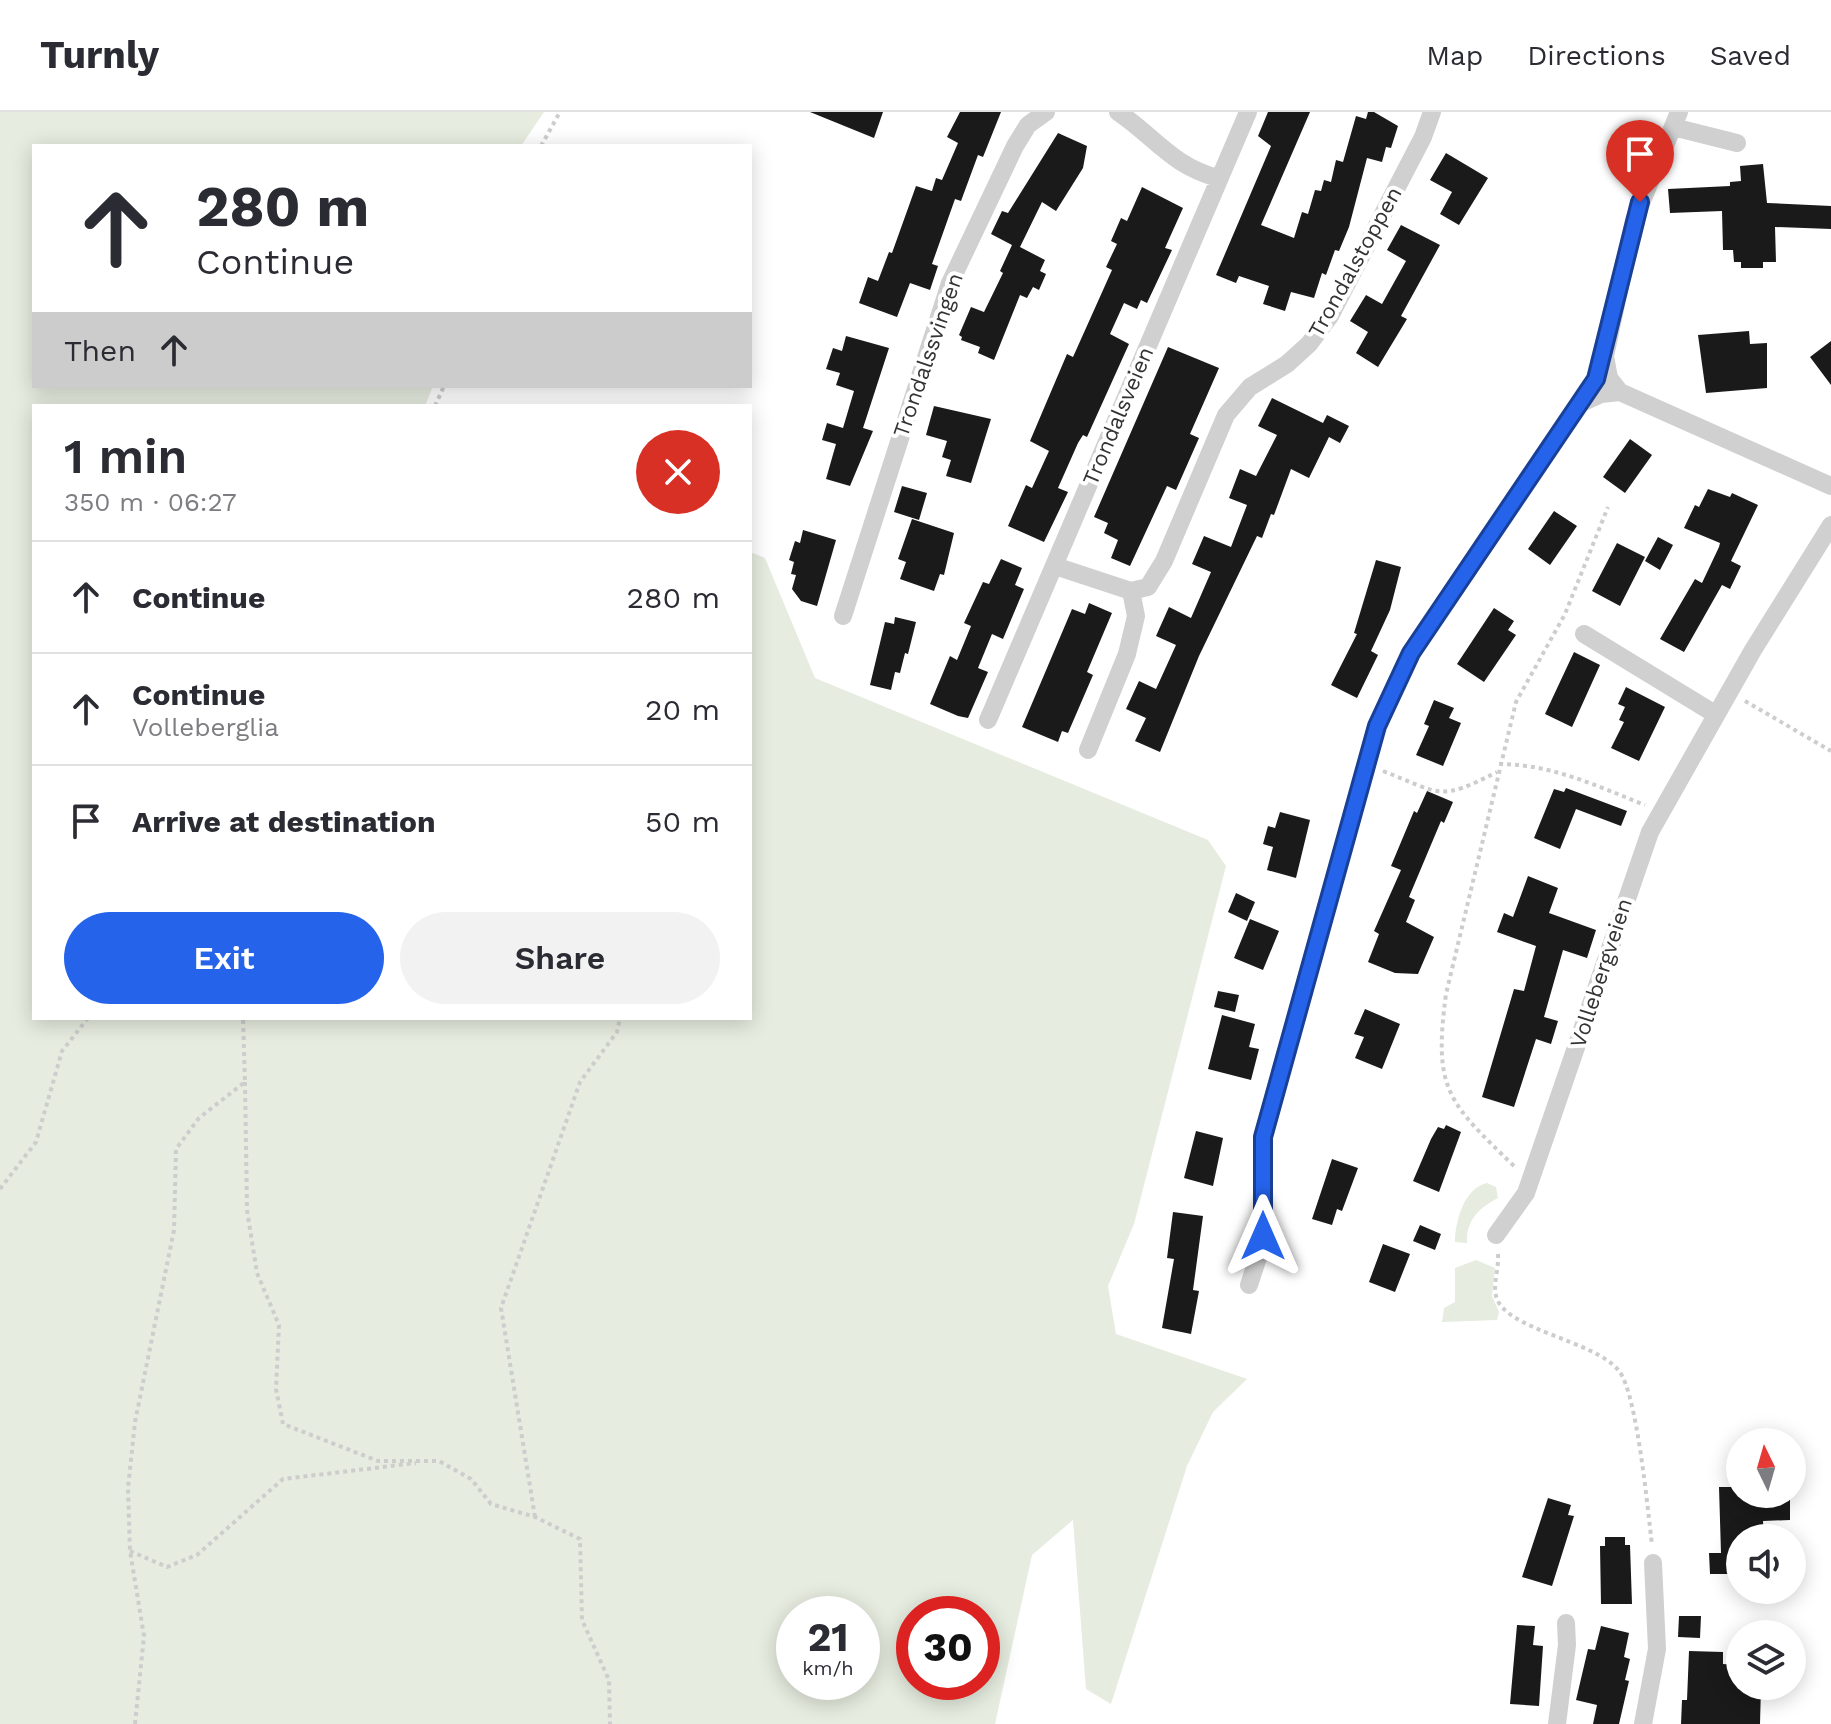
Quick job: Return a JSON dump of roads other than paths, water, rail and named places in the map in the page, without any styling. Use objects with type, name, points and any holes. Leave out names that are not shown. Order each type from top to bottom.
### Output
[{"type":"street","name":"Trondalssvingen","points":[[843,616],[950,283],[1015,146],[1028,125],[1046,112]]},
{"type":"street","points":[[1118,112],[1174,160],[1194,172],[1218,178]]},
{"type":"street","name":"Trondalsveien","points":[[988,720],[1248,112]]},
{"type":"street","name":"Trondalstoppen","points":[[1131,591],[1148,587],[1164,561],[1226,415],[1250,387],[1287,364],[1309,344],[1330,316],[1423,137],[1432,112]]},
{"type":"street","points":[[1249,1285],[1263,1242],[1263,1137],[1377,726],[1411,653],[1596,379],[1605,356],[1634,220],[1646,184],[1676,120],[1737,143]]},
{"type":"street","points":[[1605,356],[1615,385],[1831,486]]},
{"type":"street","points":[[1579,404],[1615,385]]},
{"type":"street","name":"Vollebergveien","points":[[1496,1235],[1519,1205],[1530,1182],[1620,911],[1662,811],[1715,714],[1831,525]]},
{"type":"street","points":[[1055,566],[1131,591],[1136,616],[1127,654],[1088,750]]},
{"type":"street","points":[[1584,634],[1715,714]]},
{"type":"street","points":[[1643,1724],[1657,1649],[1653,1563]]},
{"type":"street","points":[[1557,1724],[1567,1645],[1566,1623]]}]
